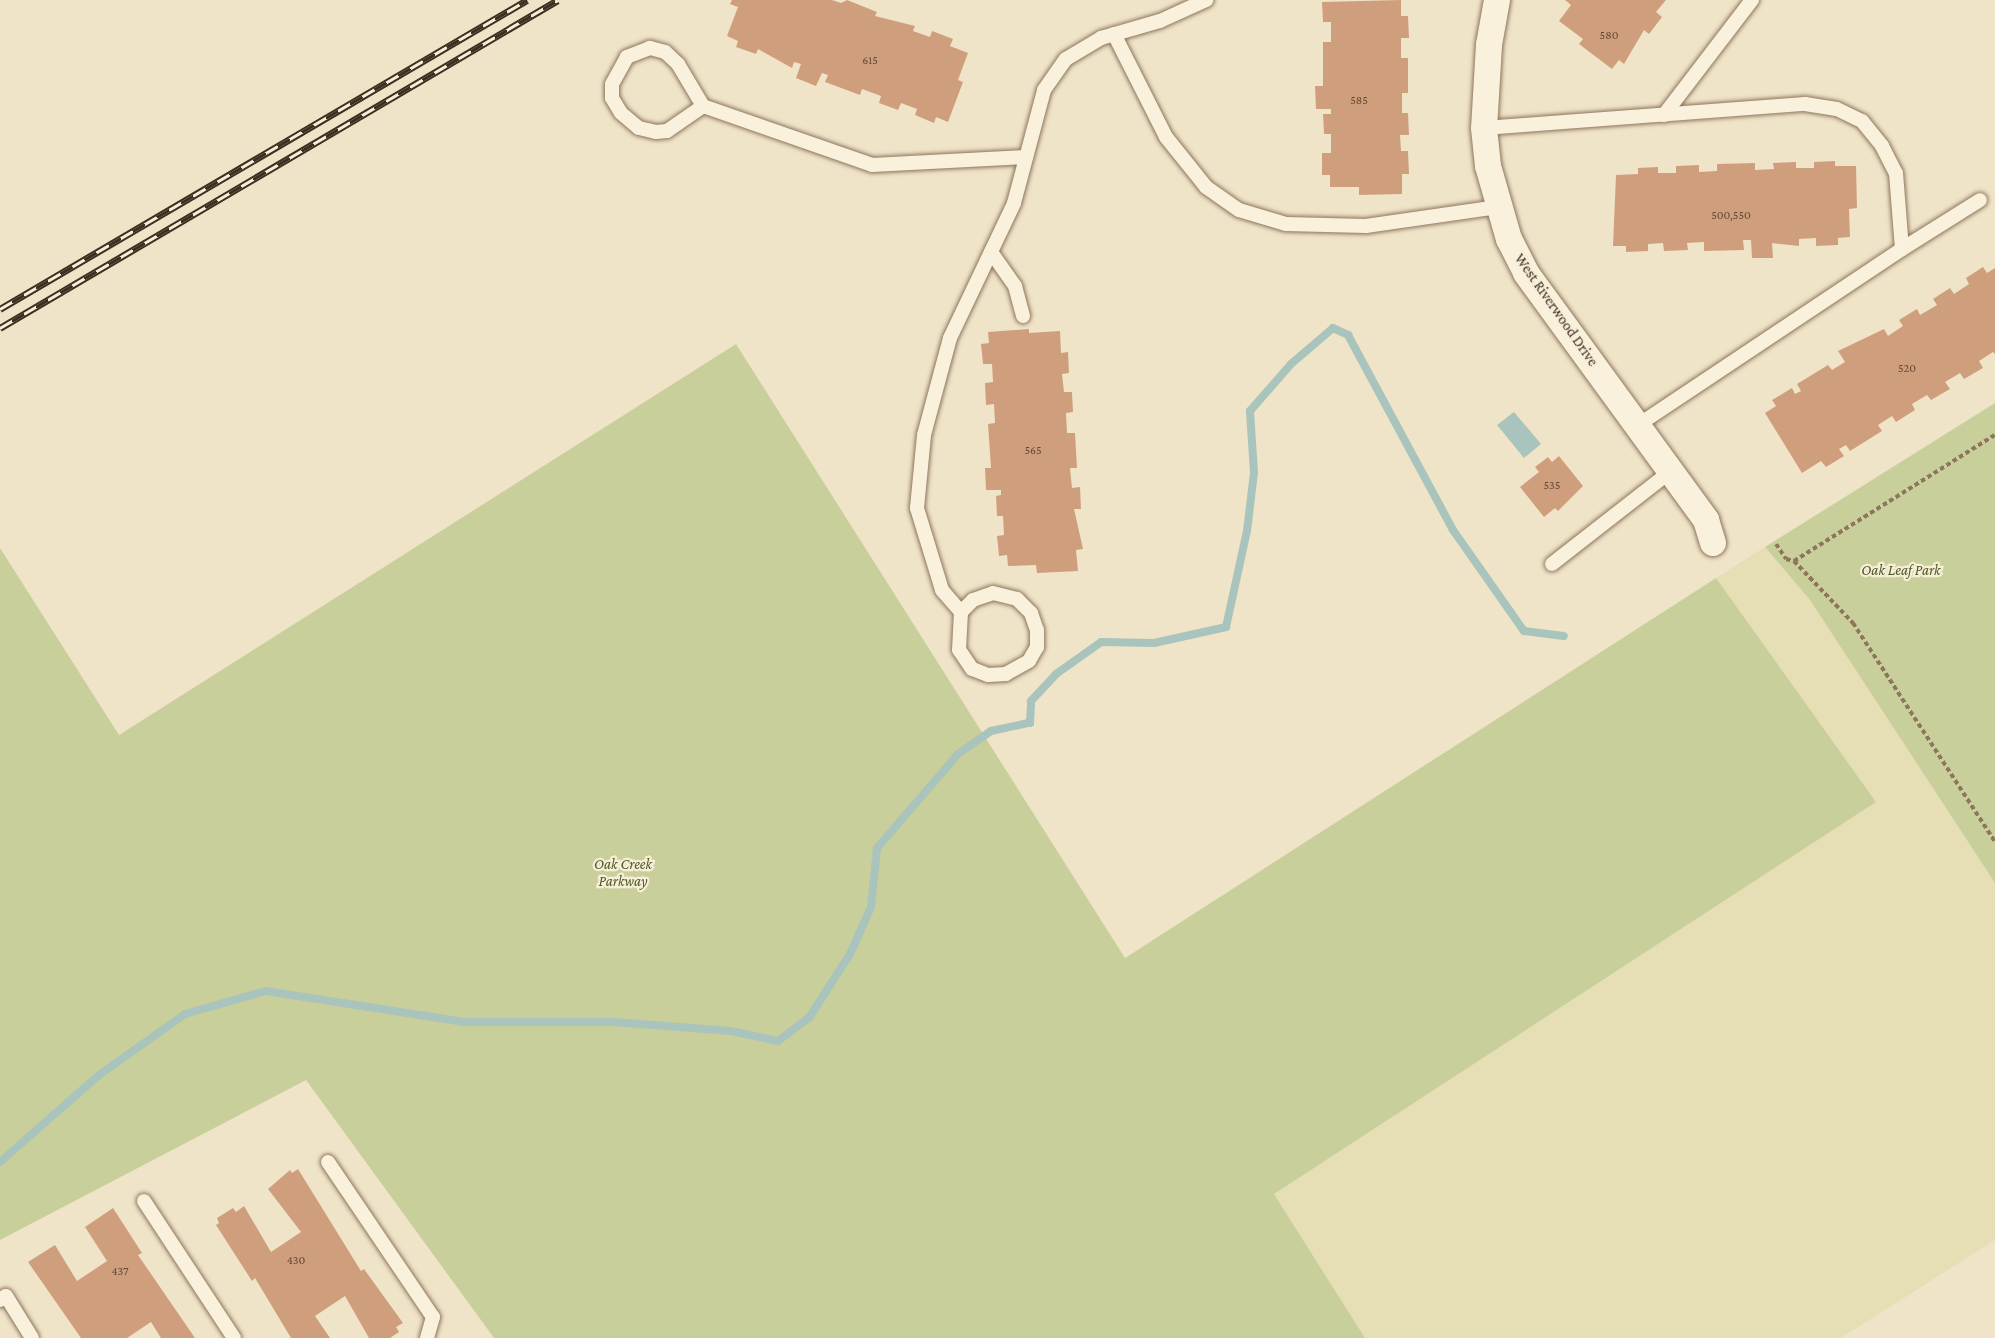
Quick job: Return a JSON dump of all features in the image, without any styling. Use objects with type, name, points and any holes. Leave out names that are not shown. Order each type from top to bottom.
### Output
[{"type":"street","name":"West Riverwood Drive","points":[[1497,0],[1489,45],[1484,128],[1488,166],[1509,240],[1526,273],[1706,520],[1713,543]]},
{"type":"lane","points":[[961,612],[973,600],[993,593],[1017,599],[1031,613],[1037,630],[1037,647],[1029,661],[1006,674],[988,675],[972,669],[959,650],[961,612],[942,591],[917,508],[924,435],[950,338],[1014,203],[1044,90],[1066,59],[1114,34],[1160,21],[1206,0]]},
{"type":"lane","points":[[1664,115],[1752,0]]},
{"type":"lane","points":[[1114,34],[1166,137],[1183,162],[1206,187],[1239,210],[1286,224],[1366,226],[1498,207]]},
{"type":"lane","points":[[703,106],[667,131],[639,128],[621,113],[612,98],[612,84],[623,62],[637,51],[650,48],[665,52],[678,64],[703,106],[872,165],[1026,157]]},
{"type":"lane","points":[[1484,128],[1804,104],[1837,109],[1862,121],[1882,146],[1896,173],[1902,249]]},
{"type":"lane","points":[[1638,425],[1902,249],[1980,200]]},
{"type":"lane","points":[[991,252],[1015,286],[1023,316]]},
{"type":"lane","points":[[1552,564],[1671,471]]},
{"type":"lane","points":[[328,1162],[434,1317],[427,1338]]},
{"type":"lane","points":[[144,1201],[234,1338]]},
{"type":"lane","points":[[0,1300],[6,1296],[32,1338]]},
{"type":"path","points":[[1794,561],[1995,435]]},
{"type":"path","points":[[1776,544],[1786,559],[1794,561],[1853,623],[1995,842]]},
{"type":"shaded area","points":[[1765,547],[1810,600],[1995,883],[1995,1240],[1841,1338],[1365,1338],[1274,1194],[1876,802],[1716,578]]},
{"type":"green space","name":"Oak Creek Parkway","points":[[736,344],[1125,958],[1716,578],[1876,802],[1274,1194],[1365,1338],[494,1338],[306,1080],[0,1240],[0,548],[119,735]]},
{"type":"green space","name":"Oak Leaf Park","points":[[1995,403],[1995,883],[1810,600],[1765,547]]},
{"type":"water","points":[[1514,412],[1541,444],[1524,458],[1497,425]]},
{"type":"building","points":[[732,0],[832,0],[841,3],[847,0],[877,12],[875,16],[915,26],[913,31],[930,37],[932,31],[953,39],[950,46],[968,53],[958,80],[963,82],[948,122],[936,117],[934,123],[915,115],[917,109],[901,103],[898,110],[879,103],[881,96],[862,89],[860,95],[825,82],[828,75],[822,73],[816,86],[796,78],[801,64],[794,62],[792,68],[758,49],[756,54],[736,47],[738,41],[727,36],[738,7],[730,4]]},
{"type":"building","points":[[1401,0],[1401,16],[1408,16],[1409,38],[1401,38],[1401,58],[1408,58],[1408,93],[1402,93],[1402,113],[1408,113],[1409,135],[1400,135],[1401,151],[1408,151],[1409,174],[1402,174],[1402,194],[1359,195],[1359,187],[1330,187],[1330,175],[1322,175],[1322,153],[1331,153],[1331,134],[1324,134],[1323,114],[1331,114],[1331,109],[1316,109],[1315,86],[1323,86],[1323,42],[1331,42],[1331,22],[1323,22],[1322,2]]},
{"type":"building","points":[[1565,0],[1666,0],[1656,12],[1662,17],[1649,34],[1644,30],[1624,64],[1619,60],[1612,69],[1579,44],[1583,39],[1559,21],[1571,5]]},
{"type":"building","points":[[1835,161],[1835,166],[1856,166],[1857,208],[1849,209],[1850,237],[1838,238],[1838,245],[1816,246],[1816,238],[1799,239],[1799,246],[1772,243],[1773,258],[1752,258],[1751,240],[1743,240],[1744,250],[1704,251],[1704,242],[1687,243],[1688,250],[1664,251],[1663,243],[1648,244],[1648,251],[1626,252],[1626,246],[1613,246],[1616,175],[1638,174],[1638,168],[1658,167],[1658,173],[1676,173],[1676,166],[1699,165],[1699,172],[1717,171],[1717,164],[1755,163],[1755,170],[1774,169],[1773,163],[1796,162],[1796,168],[1814,168],[1814,162]]},
{"type":"building","points":[[1983,267],[1987,273],[1995,268],[1995,354],[1993,352],[1979,361],[1983,368],[1964,379],[1960,373],[1945,382],[1950,389],[1931,400],[1927,395],[1912,404],[1915,410],[1896,422],[1892,416],[1878,425],[1882,431],[1850,451],[1846,445],[1839,449],[1844,456],[1826,467],[1821,461],[1802,473],[1765,413],[1776,406],[1772,400],[1792,388],[1795,394],[1801,391],[1797,384],[1828,365],[1832,370],[1845,362],[1838,351],[1884,329],[1888,336],[1903,326],[1899,320],[1917,309],[1920,315],[1937,305],[1933,299],[1950,288],[1954,294],[1969,284],[1966,278]]},
{"type":"building","points":[[1029,329],[1029,333],[1060,331],[1061,353],[1068,352],[1069,373],[1062,374],[1064,392],[1072,392],[1073,412],[1066,413],[1067,433],[1075,433],[1077,468],[1070,468],[1072,488],[1080,487],[1081,509],[1074,509],[1083,549],[1076,550],[1078,571],[1037,573],[1036,565],[1008,566],[1007,555],[999,556],[997,536],[1004,535],[1003,516],[997,516],[996,496],[1001,495],[1001,490],[986,490],[985,468],[991,468],[988,424],[995,423],[994,404],[986,405],[985,383],[993,382],[992,364],[983,364],[981,344],[989,343],[988,332]]},
{"type":"building","points":[[1559,456],[1583,486],[1558,511],[1555,508],[1544,517],[1520,487],[1539,472],[1535,467],[1548,457],[1552,462]]},
{"type":"building","points":[[298,1169],[361,1271],[364,1269],[403,1323],[396,1327],[399,1332],[390,1338],[369,1338],[345,1296],[315,1316],[330,1338],[291,1338],[255,1278],[252,1281],[216,1225],[219,1223],[217,1218],[233,1208],[236,1212],[244,1206],[271,1252],[301,1232],[268,1189],[290,1170],[292,1173]]},
{"type":"building","points":[[113,1208],[142,1253],[138,1255],[195,1338],[161,1338],[151,1322],[127,1338],[81,1338],[28,1262],[55,1245],[77,1281],[107,1261],[85,1227]]},
{"type":"waterway","points":[[0,1162],[99,1075],[185,1014],[266,991],[463,1022],[614,1022],[731,1031],[778,1041],[809,1018],[850,954],[871,907],[877,848],[958,754],[991,731],[1030,723],[1031,701],[1056,674],[1101,642],[1154,643],[1226,627],[1247,531],[1254,472],[1250,411],[1291,364],[1333,328],[1348,335],[1453,530],[1524,631],[1564,636]]},
{"type":"railway","points":[[0,309],[527,0]]},
{"type":"railway","points":[[0,328],[558,0]]}]
